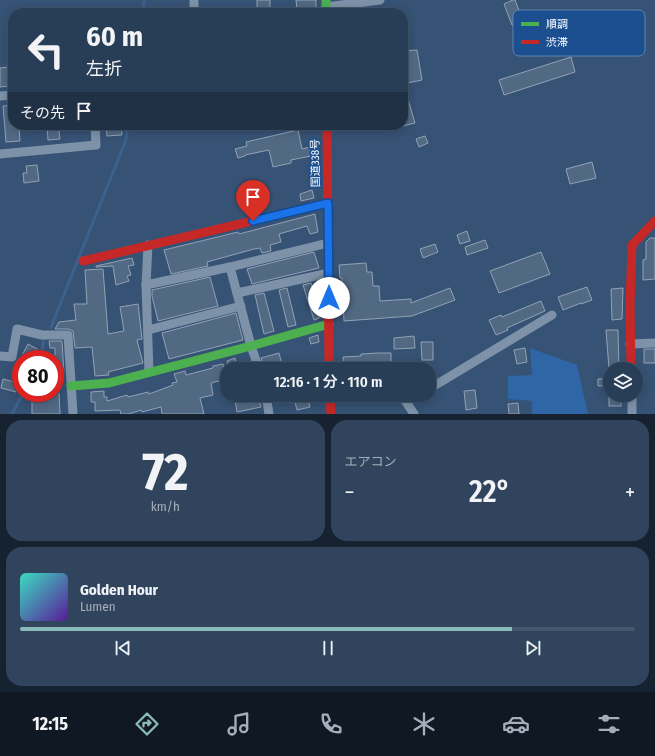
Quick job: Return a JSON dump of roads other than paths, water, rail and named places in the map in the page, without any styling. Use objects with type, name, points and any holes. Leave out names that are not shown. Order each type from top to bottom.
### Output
[{"type":"main road","name":"国道338号","points":[[327,130],[329,362]]},
{"type":"main road","points":[[83,261],[328,203]]},
{"type":"main road","points":[[631,362],[632,244],[655,221]]},
{"type":"main road","points":[[71,386],[109,383],[329,324]]},
{"type":"main road","points":[[330,402],[330,414]]},
{"type":"street","points":[[326,7],[380,0]]},
{"type":"street","points":[[0,154],[96,145],[95,130]]},
{"type":"street","points":[[146,285],[230,267],[328,243]]},
{"type":"street","points":[[148,245],[146,285],[150,372]]},
{"type":"street","points":[[230,267],[257,362]]},
{"type":"street","points":[[237,293],[329,273]]},
{"type":"street","points":[[148,330],[241,306]]},
{"type":"street","points":[[436,385],[552,315]]},
{"type":"street","points":[[0,356],[12,357],[17,329],[42,335],[68,335],[73,414]]},
{"type":"street","points":[[630,344],[655,343]]},
{"type":"street","points":[[267,402],[269,414]]},
{"type":"street","points":[[406,402],[414,414]]},
{"type":"street","points":[[632,402],[632,414]]},
{"type":"waterway","points":[[143,8],[144,0]]},
{"type":"waterway","points":[[51,327],[126,140],[127,130]]},
{"type":"waterway","points":[[42,350],[44,340]]},
{"type":"waterway","points":[[12,414],[18,402]]}]
